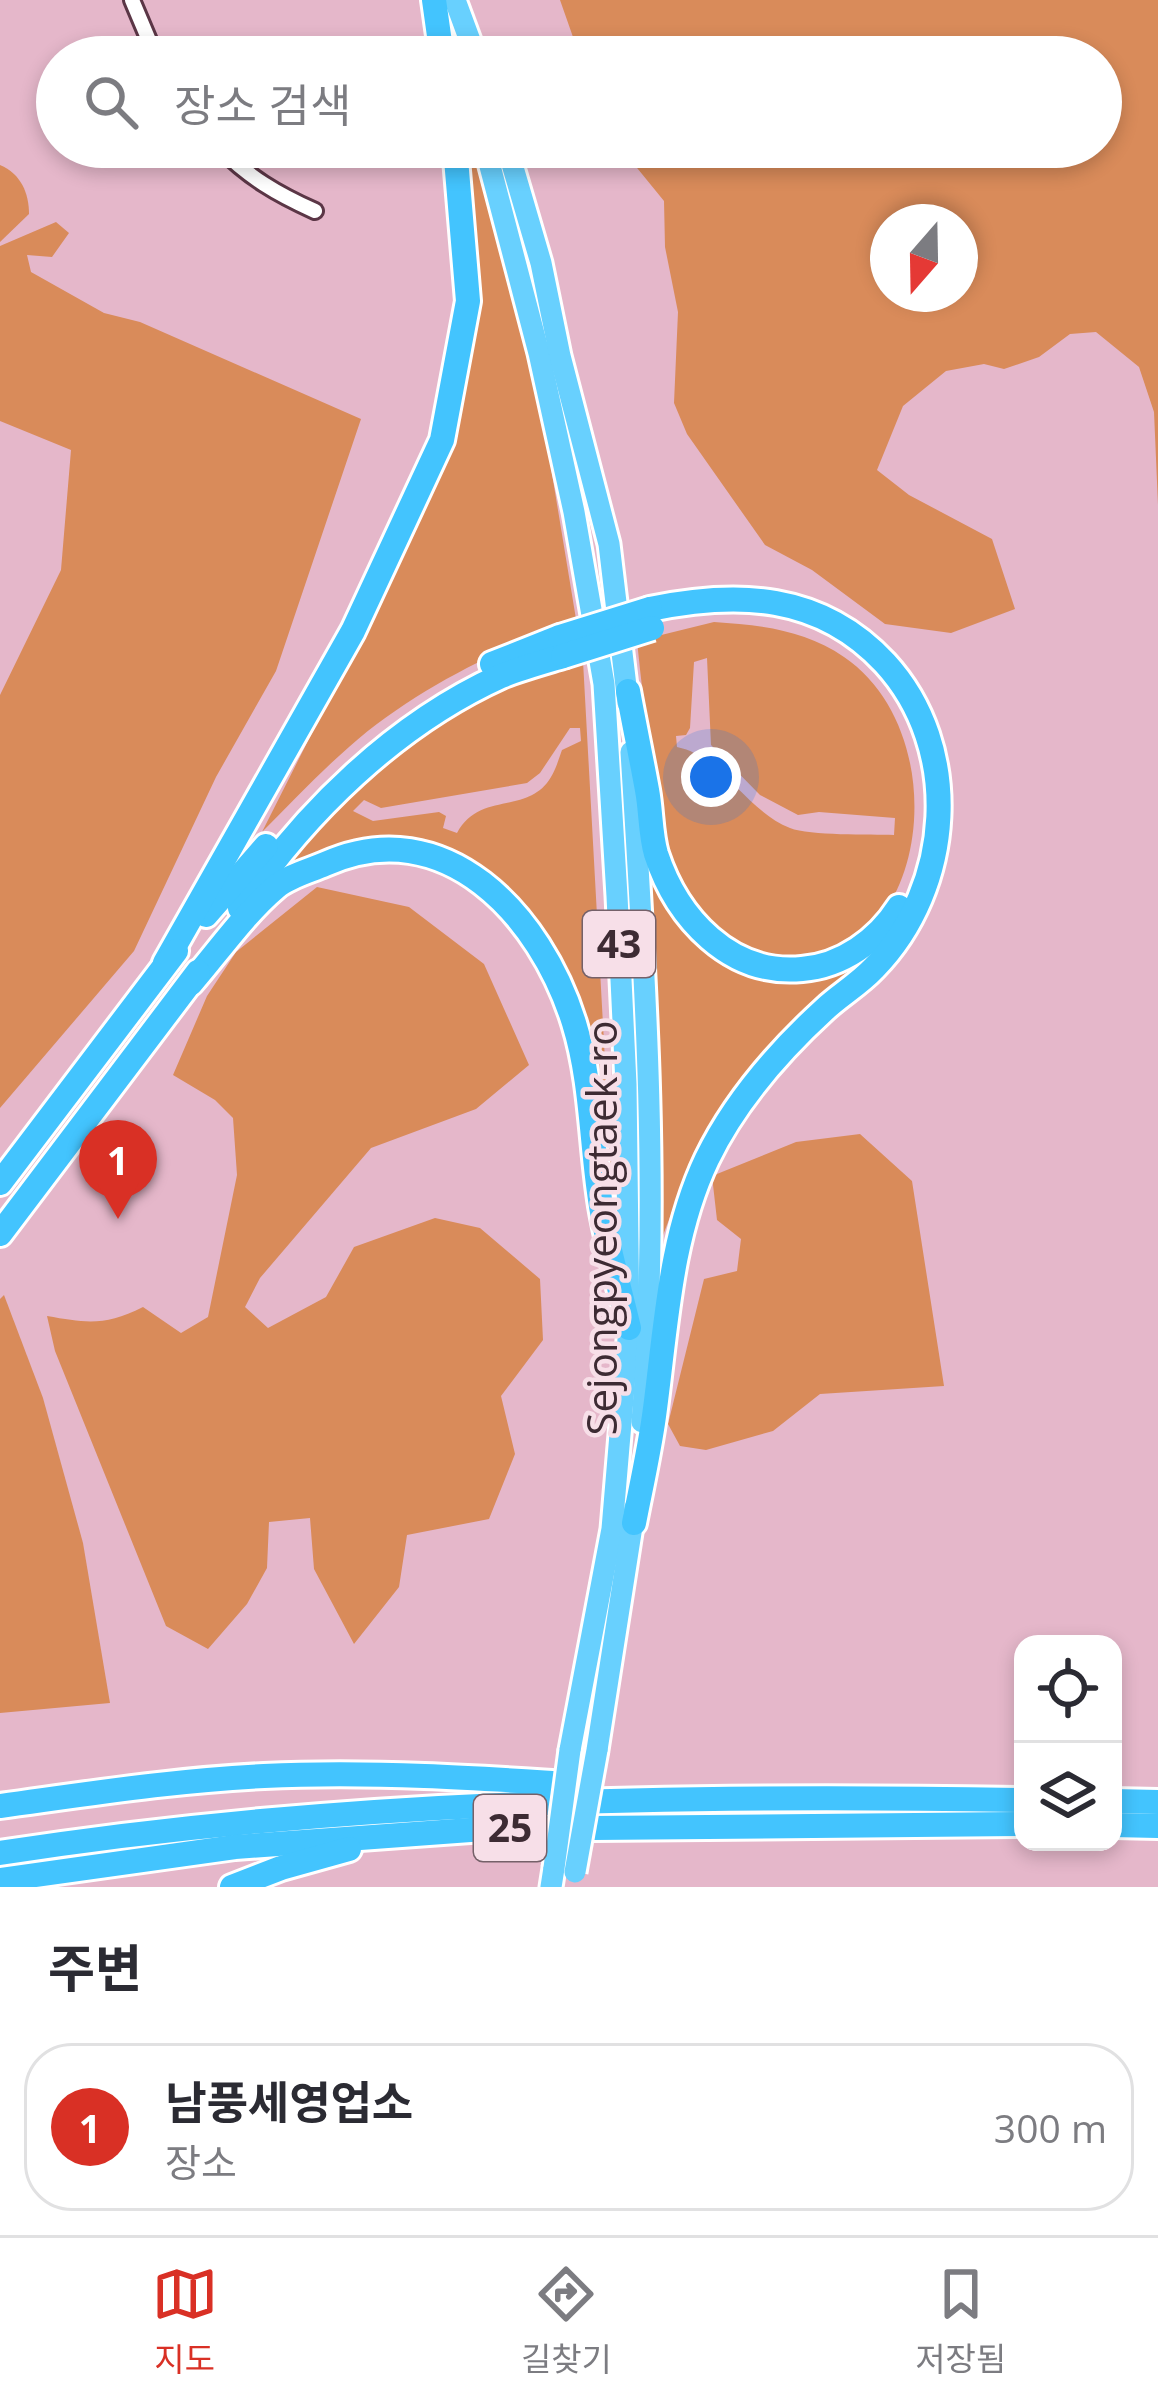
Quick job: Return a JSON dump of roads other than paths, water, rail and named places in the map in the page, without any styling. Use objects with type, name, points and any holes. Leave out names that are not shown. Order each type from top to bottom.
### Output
[{"type":"highway","points":[[436,0],[440,36]]},
{"type":"highway","points":[[436,0],[449,36]]},
{"type":"highway","points":[[455,0],[468,36]]},
{"type":"highway","points":[[165,963],[353,631],[442,440],[467,301],[457,168]]},
{"type":"highway","name":"Sejongpyeongtaek-ro","points":[[490,168],[544,376],[604,684],[626,1084],[628,1328],[612,1529],[570,1750],[563,1879]]},
{"type":"highway","name":"Sejongpyeongtaek-ro","points":[[513,168],[542,263],[560,356],[609,544],[628,691],[650,1148],[647,1364],[634,1523],[597,1750],[563,1879]]},
{"type":"highway","points":[[0,1184],[165,963],[328,778],[369,742],[497,661],[728,597],[797,606],[842,626],[902,682],[936,760],[941,799],[936,847],[920,900],[899,936],[874,968],[772,1061],[707,1159],[686,1214],[671,1279],[634,1523]]},
{"type":"highway","points":[[628,691],[655,850],[687,916],[707,938],[754,964],[808,969],[850,953],[887,926],[920,863],[927,803],[916,741],[876,673],[827,635],[772,616],[651,619]]},
{"type":"highway","points":[[0,1234],[190,983],[264,872],[348,782],[395,741],[450,706],[561,647]]},
{"type":"highway","points":[[190,983],[277,886],[346,854],[410,853],[464,868],[487,884],[538,943],[574,1022],[591,1111],[602,1211],[628,1328]]},
{"type":"highway","points":[[0,1806],[182,1782],[370,1774],[785,1797]]},
{"type":"highway","name":"25","points":[[0,1853],[189,1827],[364,1810],[785,1797],[1014,1800]]},
{"type":"highway","points":[[1122,1801],[1158,1802]]},
{"type":"highway","name":"25","points":[[0,1880],[235,1847],[484,1829],[1014,1824]]},
{"type":"highway","points":[[1122,1826],[1158,1826]]},
{"type":"highway","points":[[232,1887],[337,1852],[484,1829]]},
{"type":"street","points":[[132,0],[147,36]]},
{"type":"street","points":[[239,168],[273,192],[315,211]]},
{"type":"place","name":"남풍세영업소","points":[[118,1219]]}]
